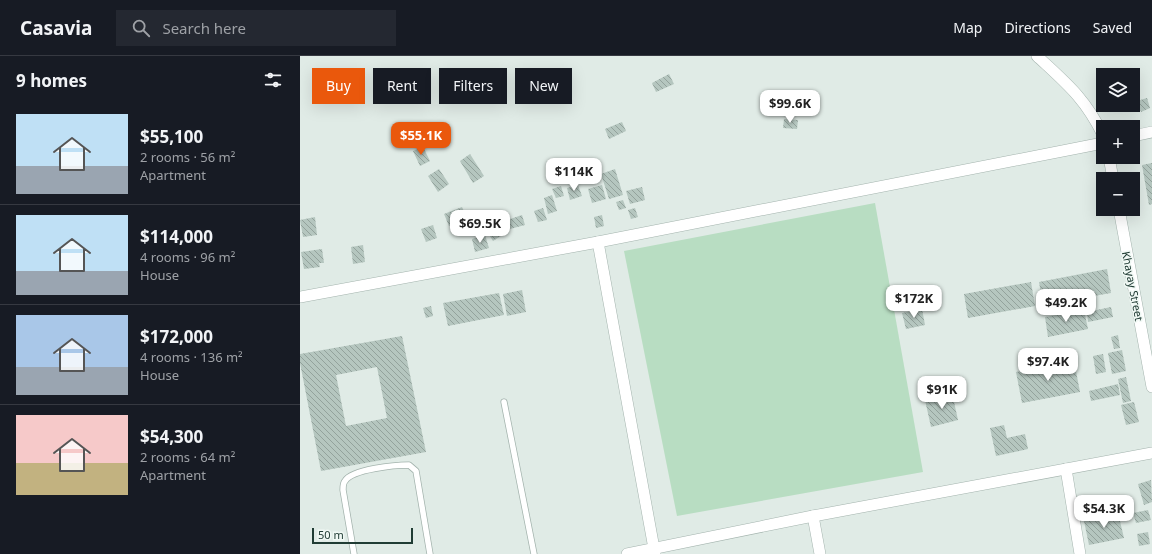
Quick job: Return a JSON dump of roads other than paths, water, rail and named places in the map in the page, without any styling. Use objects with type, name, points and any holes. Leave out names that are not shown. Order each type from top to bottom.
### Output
[{"type":"street","points":[[1037,56],[1080,96],[1096,122]]},
{"type":"street","points":[[1140,135],[1152,132]]},
{"type":"street","points":[[300,297],[598,242],[1096,144]]},
{"type":"street","name":"Khayay Street","points":[[1120,216],[1152,387]]},
{"type":"street","points":[[598,242],[654,551]]},
{"type":"street","points":[[626,554],[654,551],[813,516],[1152,453]]},
{"type":"street","points":[[1066,468],[1080,554]]},
{"type":"street","points":[[813,516],[820,554]]},
{"type":"lane","points":[[504,402],[534,554]]},
{"type":"lane","points":[[354,554],[343,490],[345,480],[349,476],[368,470],[404,465],[412,467],[417,475],[430,554]]}]
